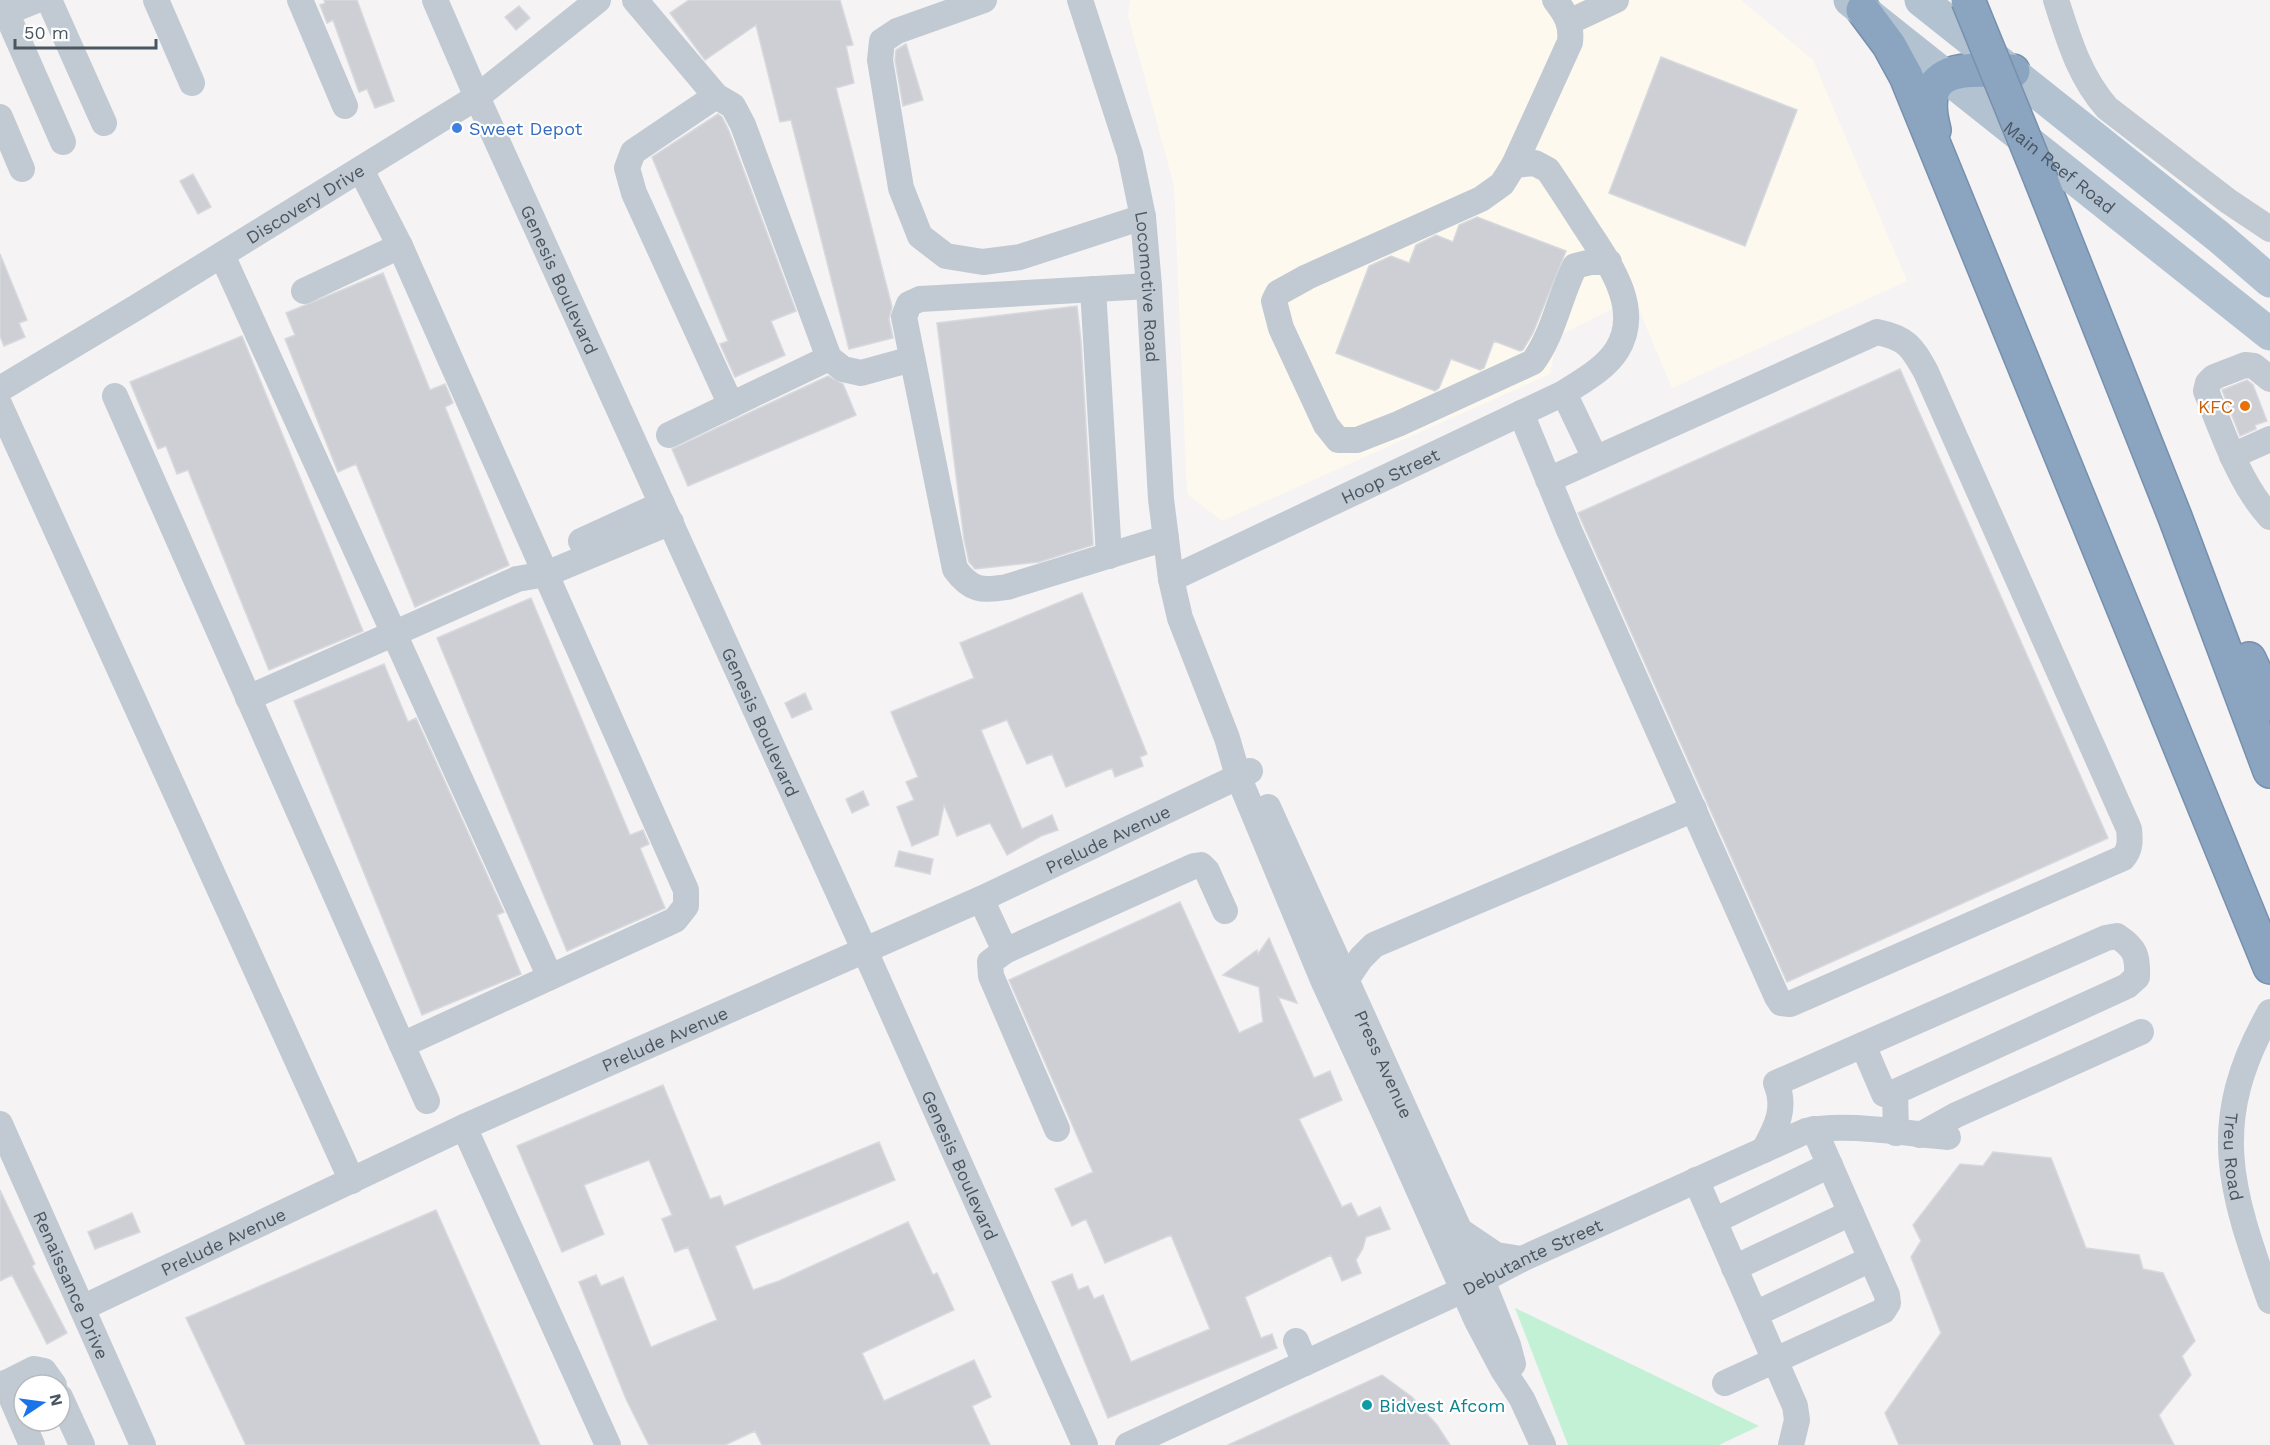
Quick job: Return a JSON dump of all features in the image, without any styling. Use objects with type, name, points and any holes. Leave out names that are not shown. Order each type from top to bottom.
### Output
[{"type":"highway","points":[[1968,0],[2175,517],[2270,771]]},
{"type":"highway","points":[[1857,5],[1898,59],[1942,161],[2270,967]]},
{"type":"highway","points":[[1942,161],[1930,116],[1929,102],[1936,84],[1947,75],[1965,70],[2013,71]]},
{"type":"highway","points":[[2175,517],[2234,628],[2270,704]]},
{"type":"main road","points":[[1921,0],[2013,71],[2269,280]]},
{"type":"main road","name":"Main Reef Road","points":[[1857,5],[1921,59],[1947,75],[2270,334]]},
{"type":"street","points":[[37,0],[3,14],[63,142]]},
{"type":"street","points":[[49,0],[104,123]]},
{"type":"street","points":[[156,0],[192,83]]},
{"type":"street","points":[[300,0],[345,106]]},
{"type":"street","name":"Genesis Boulevard","points":[[435,0],[865,951],[1085,1445]]},
{"type":"street","name":"Discovery Drive","points":[[0,389],[477,97],[598,0]]},
{"type":"street","points":[[635,0],[716,96],[733,106],[743,125],[829,358],[843,369],[861,373],[912,359]]},
{"type":"street","points":[[984,0],[897,31],[882,42],[880,60],[901,188],[920,236],[946,256],[983,262],[1020,257],[1143,217]]},
{"type":"street","points":[[1555,0],[1569,22],[1570,42],[1514,165],[1502,184],[1472,203],[1278,292],[1274,301],[1281,328],[1326,425],[1338,440],[1357,440],[1398,424],[1533,362],[1545,345],[1565,287],[1575,266],[1591,262],[1609,262]]},
{"type":"street","points":[[1569,22],[1616,0]]},
{"type":"street","points":[[2056,0],[2082,74],[2093,92],[2107,108],[2228,201],[2270,229]]},
{"type":"street","name":"Locomotive Road","points":[[1086,7],[1130,154],[1143,217],[1161,499],[1171,579]]},
{"type":"street","points":[[716,96],[633,152],[627,168],[634,193],[731,405]]},
{"type":"street","points":[[0,117],[22,169]]},
{"type":"street","points":[[1514,165],[1535,163],[1548,170],[1609,262]]},
{"type":"street","points":[[361,170],[400,246],[686,890],[686,906],[675,920],[402,1045]]},
{"type":"street","points":[[304,291],[400,246]]},
{"type":"street","points":[[222,255],[550,977]]},
{"type":"street","name":"Hoop Street","points":[[1171,579],[1564,393],[1605,365],[1618,349],[1626,326],[1618,280],[1609,262]]},
{"type":"street","points":[[1149,286],[920,298],[909,304],[904,317],[955,569],[966,584],[986,590],[1007,587],[1166,538]]},
{"type":"street","points":[[1093,289],[1109,556]]},
{"type":"street","points":[[1521,413],[1548,480],[1781,1003],[1790,1004],[2123,858],[2128,853],[2131,843],[2129,829],[1926,372],[1906,342],[1892,335],[1877,332],[1548,480]]},
{"type":"street","points":[[669,435],[829,358]]},
{"type":"street","points":[[2269,378],[2254,366],[2245,364],[2214,377],[2208,382],[2206,391],[2232,456],[2258,503],[2270,517]]},
{"type":"street","points":[[1564,393],[1595,458]]},
{"type":"street","points":[[116,396],[427,1101]]},
{"type":"street","points":[[0,406],[352,1181]]},
{"type":"street","points":[[2232,456],[2270,439]]},
{"type":"street","points":[[248,698],[666,513]]},
{"type":"street","name":"Press Avenue","points":[[1171,579],[1180,618],[1227,738],[1472,1285],[1493,1307],[1508,1345],[1522,1399]]},
{"type":"street","name":"Prelude Avenue","points":[[82,1308],[464,1127],[981,899],[1244,774]]},
{"type":"street","points":[[1346,980],[1361,957],[1374,945],[1694,809]]},
{"type":"street","points":[[1057,1129],[991,976],[990,962],[1005,951],[1194,866],[1201,865],[1207,871],[1225,911]]},
{"type":"street","points":[[981,899],[1005,951]]},
{"type":"street","name":"Press Avenue","points":[[1305,912],[1346,980],[1459,1230],[1491,1349],[1522,1399],[1543,1445]]},
{"type":"street","points":[[1764,1150],[1780,1119],[1781,1094],[1776,1083],[2106,938],[2117,936],[2131,946],[2138,962],[2137,977],[2127,986],[1895,1092],[1894,1097],[1908,1134],[1956,1115],[2141,1032]]},
{"type":"street","name":"Treu Road","points":[[2270,1012],[2249,1054],[2230,1122],[2230,1154],[2240,1212],[2270,1301]]},
{"type":"street","points":[[1863,1045],[1884,1094],[1894,1097]]},
{"type":"street","name":"Renaissance Drive","points":[[0,1124],[143,1445]]},
{"type":"street","points":[[464,1127],[608,1445]]},
{"type":"street","name":"Debutante Street","points":[[1128,1445],[1301,1352],[1472,1285],[1522,1259],[1814,1129],[1847,1128],[1947,1137]]},
{"type":"street","points":[[1725,1383],[1883,1311],[1888,1303],[1887,1295],[1814,1129]]},
{"type":"street","points":[[1714,1221],[1830,1165]]},
{"type":"street","points":[[1696,1180],[1795,1406],[1797,1420],[1791,1445]]},
{"type":"street","points":[[1734,1268],[1851,1213]]},
{"type":"street","points":[[1459,1230],[1496,1255],[1522,1259]]},
{"type":"street","points":[[1493,1307],[1498,1290],[1522,1259]]},
{"type":"street","points":[[1755,1314],[1871,1259]]},
{"type":"street","points":[[25,1373],[34,1369],[45,1373]]},
{"type":"street","points":[[2,1384],[32,1445]]},
{"type":"street","points":[[72,1423],[82,1445]]},
{"type":"shaded area","points":[[1130,0],[1741,0],[1813,60],[1907,281],[1672,388],[1634,298],[1558,336],[1550,374],[1222,521],[1187,494],[1174,186],[1128,16]]},
{"type":"green space","points":[[1515,1308],[1759,1426],[1719,1445],[1568,1445]]},
{"type":"building","points":[[324,0],[357,0],[394,101],[375,108],[367,89],[359,92],[333,20],[327,23],[320,5],[325,3]]},
{"type":"building","points":[[689,0],[840,0],[853,45],[846,46],[854,83],[836,88],[892,307],[889,319],[893,338],[849,349],[791,120],[780,122],[756,25],[705,60],[670,13]]},
{"type":"building","points":[[519,6],[530,18],[516,30],[505,17]]},
{"type":"building","points":[[906,44],[923,100],[903,106],[895,60],[896,50]]},
{"type":"building","points":[[1661,57],[1797,110],[1745,246],[1609,193]]},
{"type":"building","points":[[718,114],[729,131],[796,311],[771,321],[785,355],[735,377],[720,344],[728,341],[652,157]]},
{"type":"building","points":[[193,174],[211,207],[198,214],[180,181]]},
{"type":"building","points":[[1477,217],[1566,251],[1533,333],[1523,350],[1520,351],[1494,341],[1484,368],[1480,370],[1451,359],[1439,388],[1435,391],[1336,353],[1369,266],[1391,256],[1409,263],[1416,245],[1436,235],[1453,242],[1459,225]]},
{"type":"building","points":[[0,254],[27,320],[19,323],[25,337],[4,346],[0,336]]},
{"type":"building","points":[[383,273],[430,390],[445,384],[453,403],[445,407],[509,565],[415,607],[356,464],[338,472],[285,339],[295,335],[286,313]]},
{"type":"building","points":[[1077,306],[1093,545],[1039,562],[975,569],[969,562],[964,539],[937,323]]},
{"type":"building","points":[[242,336],[363,631],[269,670],[188,470],[177,474],[166,446],[158,449],[130,382]]},
{"type":"building","points":[[1900,369],[2108,838],[1787,982],[1578,513]]},
{"type":"building","points":[[828,376],[843,384],[856,415],[688,486],[672,449]]},
{"type":"building","points":[[2247,380],[2253,385],[2267,421],[2255,425],[2256,429],[2240,436],[2222,390]]},
{"type":"building","points":[[1082,593],[1147,754],[1140,757],[1143,766],[1115,777],[1112,768],[1066,787],[1052,754],[1027,764],[1007,720],[981,730],[1022,829],[1052,815],[1058,830],[1041,836],[1007,855],[990,823],[957,836],[944,805],[938,835],[912,846],[897,807],[914,800],[906,782],[918,777],[891,712],[974,678],[960,643]]},
{"type":"building","points":[[531,598],[630,835],[643,830],[649,844],[640,848],[665,908],[567,951],[437,638]]},
{"type":"building","points":[[384,664],[408,722],[416,718],[504,912],[497,915],[521,974],[422,1015],[294,701]]},
{"type":"building","points":[[805,693],[812,709],[792,718],[785,703]]},
{"type":"building","points":[[863,791],[869,805],[852,813],[846,799]]},
{"type":"building","points":[[899,851],[933,859],[930,874],[895,866]]},
{"type":"building","points":[[1180,902],[1239,1033],[1263,1022],[1259,987],[1223,975],[1257,950],[1258,954],[1269,938],[1297,1003],[1278,997],[1314,1078],[1330,1071],[1342,1100],[1299,1119],[1342,1207],[1351,1203],[1358,1217],[1380,1207],[1390,1229],[1366,1237],[1356,1260],[1361,1273],[1342,1281],[1331,1255],[1245,1297],[1261,1338],[1272,1334],[1277,1348],[1108,1418],[1052,1282],[1072,1274],[1078,1290],[1088,1286],[1094,1299],[1103,1295],[1131,1362],[1210,1329],[1171,1235],[1105,1263],[1086,1219],[1072,1226],[1055,1189],[1093,1172],[1009,980]]},
{"type":"building","points":[[663,1085],[710,1199],[720,1196],[724,1206],[879,1142],[895,1180],[735,1246],[753,1290],[779,1281],[908,1222],[933,1275],[937,1273],[954,1310],[862,1353],[884,1401],[974,1360],[991,1397],[972,1406],[990,1445],[762,1445],[755,1431],[725,1445],[649,1445],[626,1399],[579,1282],[596,1275],[601,1286],[623,1277],[651,1347],[717,1320],[688,1247],[675,1252],[662,1219],[672,1215],[649,1160],[584,1185],[604,1234],[562,1252],[517,1146]]},
{"type":"building","points":[[1993,1152],[2051,1158],[2086,1248],[2139,1255],[2143,1269],[2163,1273],[2195,1341],[2182,1356],[2191,1375],[2159,1415],[2174,1445],[1899,1445],[1885,1413],[1941,1333],[1911,1257],[1921,1241],[1913,1225],[1960,1164],[1983,1166]]},
{"type":"building","points":[[0,1190],[35,1264],[32,1266],[67,1333],[47,1344],[12,1275],[0,1281]]},
{"type":"building","points":[[436,1210],[540,1445],[246,1445],[186,1318]]},
{"type":"building","points":[[132,1213],[140,1232],[95,1249],[88,1232]]},
{"type":"building","name":"Bidvest Afcom","points":[[1382,1375],[1412,1397],[1437,1425],[1450,1445],[1228,1445]]},
{"type":"place","name":"Sweet Depot","points":[[457,128]]},
{"type":"place","name":"KFC","points":[[2245,406]]},
{"type":"place","name":"Bidvest Afcom","points":[[1367,1405]]}]
